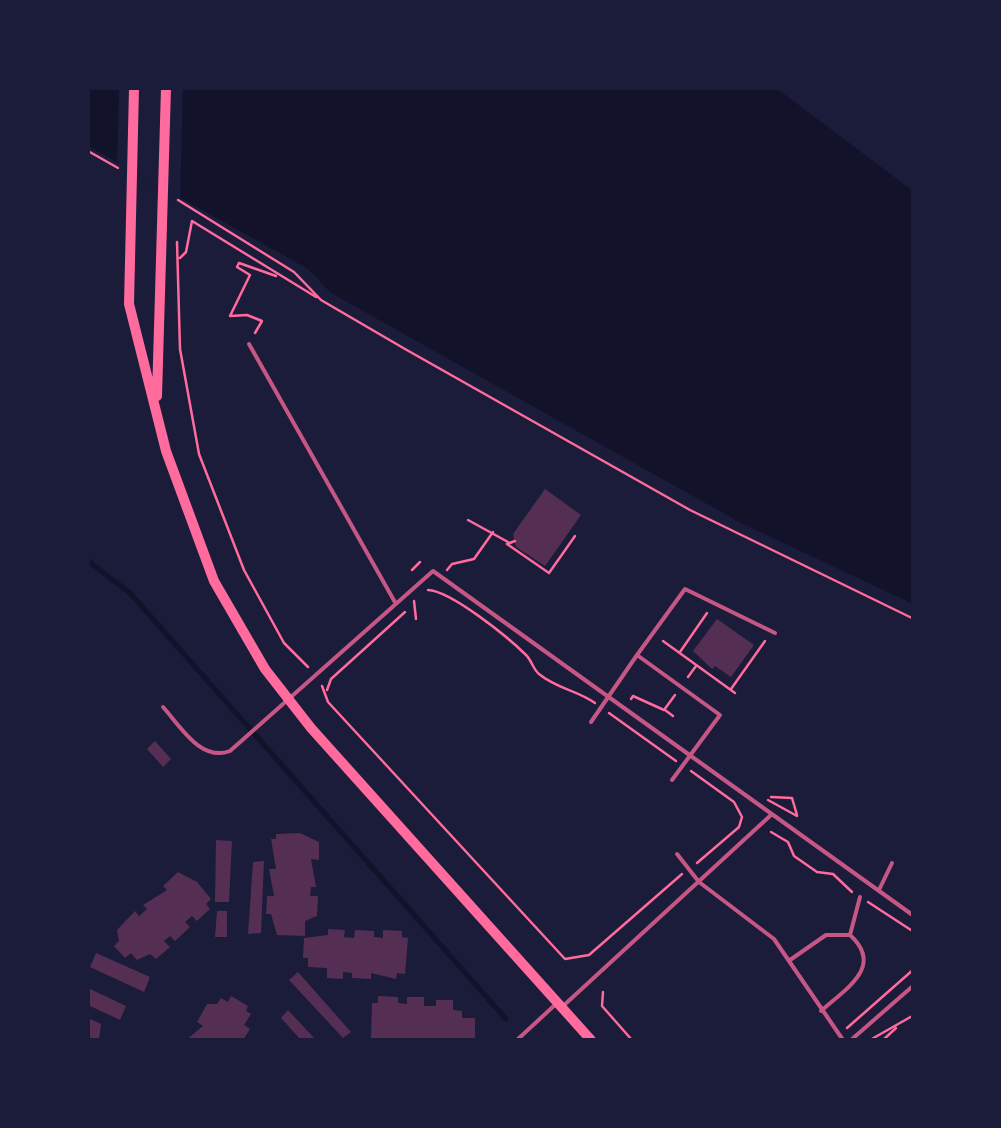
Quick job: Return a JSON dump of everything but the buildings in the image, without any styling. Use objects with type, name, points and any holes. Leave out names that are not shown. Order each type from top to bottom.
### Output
[{"type":"main road","points":[[134,88],[129,304],[180,495],[214,581],[288,700],[591,1040]]},
{"type":"main road","points":[[158,414],[156,328],[163,239],[166,88]]},
{"type":"lane","points":[[249,344],[396,604]]},
{"type":"lane","points":[[163,707],[205,752],[217,756],[238,745],[433,572],[914,916]]},
{"type":"lane","points":[[592,722],[685,589],[775,634]]},
{"type":"lane","points":[[637,656],[720,715],[672,780]]},
{"type":"lane","points":[[517,1040],[771,815]]},
{"type":"lane","points":[[676,854],[698,882],[742,910],[790,960],[841,1038]]},
{"type":"lane","points":[[878,891],[892,862]]},
{"type":"lane","points":[[850,935],[860,897]]},
{"type":"lane","points":[[790,960],[826,935],[850,935],[862,947],[865,962],[856,979],[821,1011]]},
{"type":"lane","points":[[851,1040],[914,984]]},
{"type":"path","points":[[88,151],[118,168]]},
{"type":"path","points":[[166,194],[294,272],[321,300]]},
{"type":"path","points":[[178,260],[186,252],[192,221],[277,275],[690,510],[914,619]]},
{"type":"path","points":[[177,242],[183,382],[212,494],[234,551],[272,620],[326,692],[328,702],[564,959],[590,955],[739,827],[742,817],[734,802],[601,707],[537,672],[527,656],[435,590],[421,592],[331,678],[326,692]]},
{"type":"path","points":[[249,344],[262,321],[242,314],[230,316],[250,275],[237,267],[239,263],[277,275]]},
{"type":"path","points":[[468,520],[493,532],[549,573],[574,536]]},
{"type":"path","points":[[435,590],[452,564],[474,559],[493,532]]},
{"type":"path","points":[[509,543],[515,540]]},
{"type":"path","points":[[412,570],[419,564],[427,577]]},
{"type":"path","points":[[413,602],[416,619]]},
{"type":"path","points":[[679,653],[708,612]]},
{"type":"path","points":[[653,634],[733,692],[765,641]]},
{"type":"path","points":[[753,647],[758,650]]},
{"type":"path","points":[[664,710],[700,666]]},
{"type":"path","points":[[617,718],[634,696],[673,716]]},
{"type":"path","points":[[771,798],[792,798],[797,816]]},
{"type":"path","points":[[760,826],[788,842],[794,856],[813,870],[833,874],[914,932]]},
{"type":"path","points":[[841,1038],[914,970]]},
{"type":"path","points":[[603,992],[602,1006],[632,1040]]},
{"type":"path","points":[[883,1040],[914,1015]]},
{"type":"path","points":[[870,1040],[897,1027]]},
{"type":"shaded area","points":[[88,88],[776,88],[913,191],[913,604],[741,523],[331,293],[308,269],[88,146]]},
{"type":"pier","points":[[119,88],[183,88],[180,203],[117,167]]},
{"type":"waterway","points":[[88,561],[130,593],[506,1019]]}]
